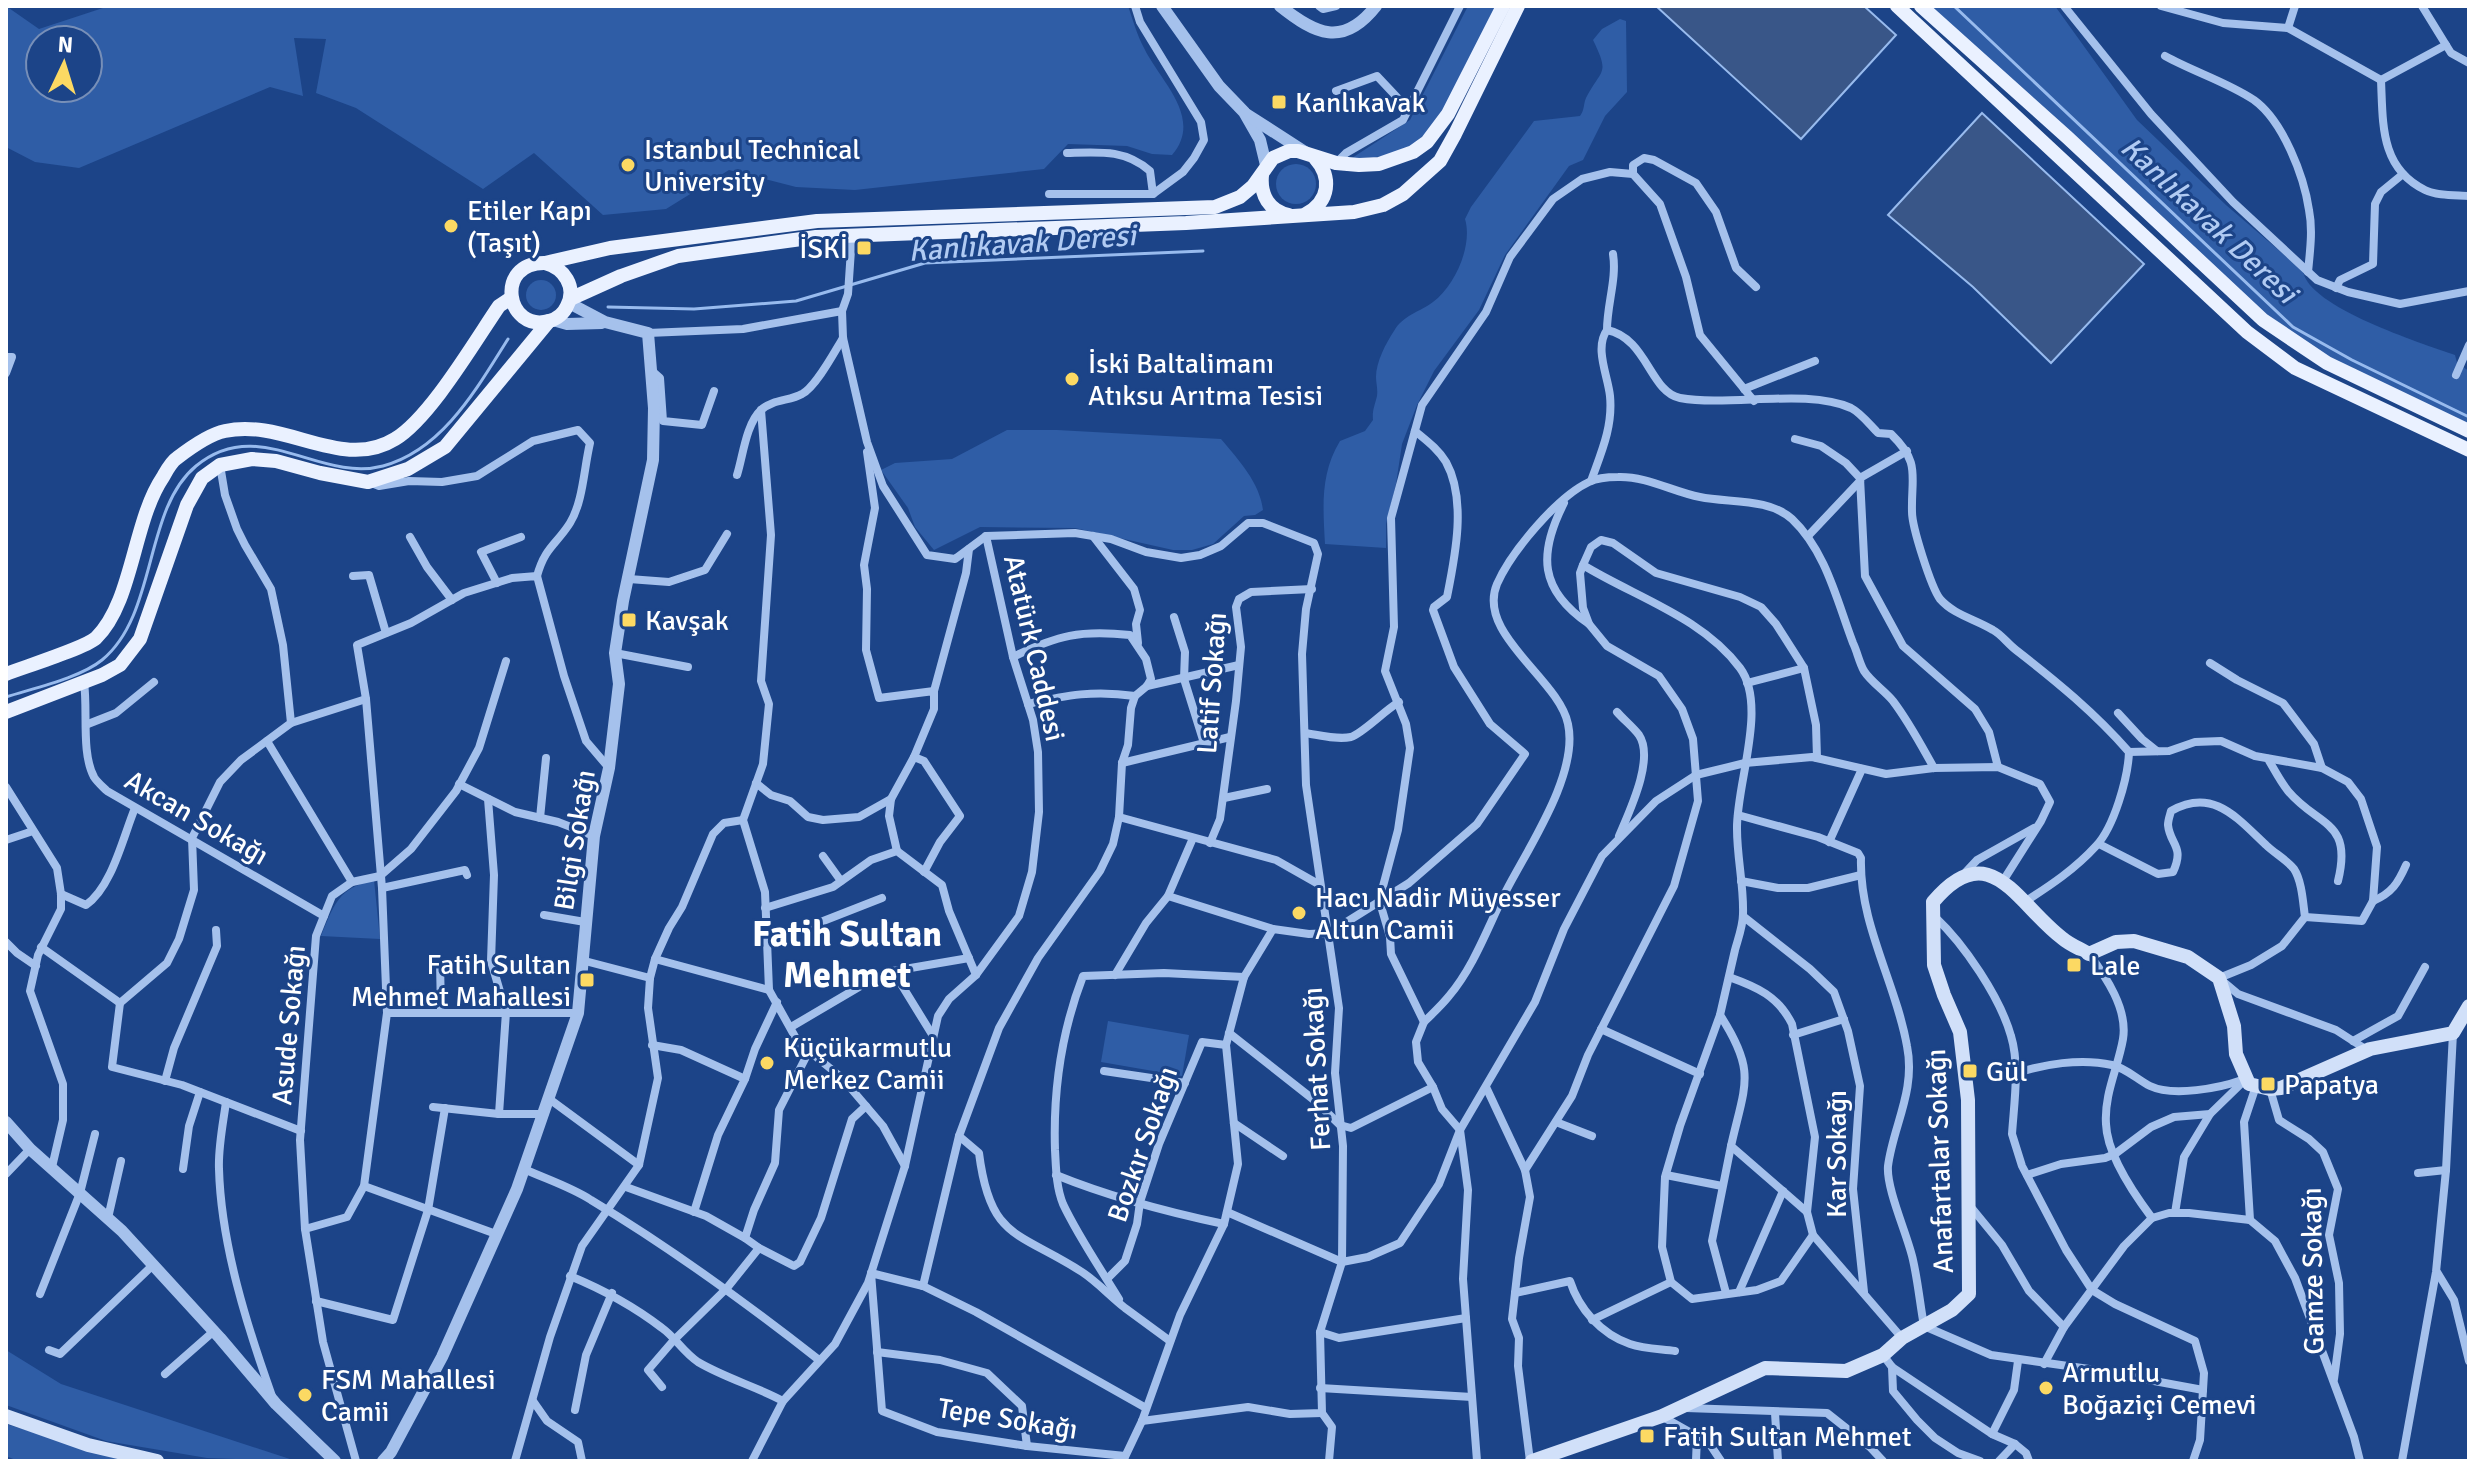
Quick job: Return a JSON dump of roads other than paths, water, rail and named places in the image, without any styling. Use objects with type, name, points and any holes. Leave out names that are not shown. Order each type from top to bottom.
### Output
[{"type":"main road","points":[[551,321],[535,322],[522,316],[511,298],[512,286],[521,270],[537,263],[610,248],[817,221],[1215,207],[1240,197],[1280,153],[1289,151],[1336,163],[1379,164],[1405,156],[1427,142],[1448,114],[1503,6]]},
{"type":"main road","points":[[6,712],[120,665],[140,639],[187,505],[202,478],[220,465],[239,460],[276,461],[368,482],[408,469],[445,447],[570,301],[621,276],[678,256],[816,237],[1186,223],[1354,212],[1373,208],[1403,194],[1433,169],[1455,134],[1518,6]]},
{"type":"main road","points":[[1897,6],[2247,332],[2295,368],[2469,450]]},
{"type":"main road","points":[[1921,6],[2263,320],[2327,363],[2469,431]]},
{"type":"main road","points":[[1264,170],[1261,184],[1268,203],[1275,210],[1300,215],[1319,205],[1327,187],[1326,176],[1311,156]]},
{"type":"main road","points":[[545,263],[558,268],[568,279],[570,301]]},
{"type":"main road","points":[[6,674],[94,640],[108,621],[119,597],[152,493],[174,460],[223,431],[260,428],[287,433],[330,448],[364,451],[396,439],[421,415],[499,306],[511,298]]},
{"type":"main road","points":[[1933,915],[1933,902],[1946,887],[1962,876],[1976,873],[2003,881],[2062,938],[2089,954],[2116,942],[2134,941],[2188,957],[2219,978],[2234,1026],[2236,1054],[2257,1084],[2281,1088],[2367,1050],[2453,1033],[2469,1006]]},
{"type":"main road","name":"Anafartalar Sokağı","points":[[1924,1326],[1952,1310],[1969,1294],[1968,1100],[1960,1032],[1934,965],[1933,915]]},
{"type":"main road","points":[[1531,1461],[1662,1416],[1765,1368],[1846,1371],[1883,1355],[1902,1338],[1924,1326]]},
{"type":"main road","points":[[6,1416],[88,1445],[157,1461]]},
{"type":"street","points":[[1049,194],[1153,194],[1183,172],[1204,140],[1201,122],[1140,22],[1135,6]]},
{"type":"street","points":[[1162,6],[1213,78],[1244,112],[1260,140],[1264,170]]},
{"type":"street","points":[[1280,6],[1304,25],[1326,33],[1346,30],[1367,17],[1376,6]]},
{"type":"street","points":[[1319,6],[1323,9],[1336,6]]},
{"type":"street","points":[[1336,163],[1346,153],[1403,120],[1460,6]]},
{"type":"street","points":[[2064,6],[2151,114],[2233,202],[2317,280],[2336,288],[2400,304],[2469,291]]},
{"type":"street","points":[[2161,6],[2223,23],[2288,28],[2381,80]]},
{"type":"street","points":[[2288,28],[2295,6]]},
{"type":"street","points":[[2422,6],[2451,53],[2469,63]]},
{"type":"street","points":[[2381,80],[2446,45]]},
{"type":"street","points":[[2165,56],[2256,102],[2278,127],[2293,153],[2309,209],[2311,241],[2308,272]]},
{"type":"street","points":[[1336,91],[1377,76],[1409,110]]},
{"type":"street","points":[[2381,80],[2384,141],[2394,164],[2427,191],[2469,196]]},
{"type":"street","points":[[1244,112],[1311,156]]},
{"type":"street","points":[[1067,153],[1106,152],[1136,159],[1150,171],[1153,194]]},
{"type":"street","points":[[1754,401],[1700,335],[1686,277],[1660,204],[1633,174],[1633,165],[1644,158],[1654,160],[1696,183],[1716,212],[1736,268],[1756,287]]},
{"type":"street","points":[[1424,1022],[1391,954],[1382,900],[1398,830],[1410,748],[1399,702],[1385,671],[1394,627],[1391,518],[1422,405],[1486,312],[1510,257],[1553,199],[1582,179],[1610,172],[1633,174]]},
{"type":"street","points":[[2336,288],[2340,280],[2373,264],[2375,204],[2381,192],[2403,174]]},
{"type":"street","points":[[852,235],[848,294],[842,311],[843,338],[867,442],[883,486],[927,555],[955,559],[986,536],[1075,533],[1092,536],[1134,589],[1140,610],[1136,624],[1138,643]]},
{"type":"street","points":[[1591,481],[1607,439],[1609,420],[1610,397],[1602,358],[1602,336],[1607,330],[1607,311],[1614,283],[1613,254]]},
{"type":"street","points":[[570,301],[605,322],[648,333],[743,329],[842,311]]},
{"type":"street","points":[[551,321],[567,324],[605,322]]},
{"type":"street","points":[[1607,330],[1619,332],[1631,341],[1667,392],[1679,398],[1824,400],[1853,409],[1878,433],[1891,434],[1907,451],[1914,472],[1912,515],[1922,553],[1940,598],[1967,620],[1993,630],[2031,660],[2104,724],[2129,752],[2129,766],[2118,803],[2099,844],[2065,876],[2026,901]]},
{"type":"street","name":"Bilgi Sokağı","points":[[383,1461],[391,1452],[442,1357],[496,1234],[524,1169],[578,1013],[594,836],[609,768],[619,684],[615,653],[653,460],[648,333]]},
{"type":"street","points":[[737,475],[752,426],[761,410],[782,398],[803,394],[828,364],[843,338]]},
{"type":"street","points":[[2456,375],[2469,345]]},
{"type":"street","points":[[6,357],[12,357],[6,373]]},
{"type":"street","points":[[1744,389],[1815,361]]},
{"type":"street","points":[[651,369],[660,378],[663,421],[702,425],[714,391]]},
{"type":"street","points":[[761,410],[771,535],[761,681],[769,704],[763,764],[743,820],[765,892],[769,990],[798,1042],[842,1078],[883,1126],[905,1166]]},
{"type":"street","points":[[368,482],[379,486],[409,481],[442,482],[477,476],[533,441],[578,430],[590,443],[576,507],[570,522],[542,557],[537,576],[564,676],[586,741],[609,768]]},
{"type":"street","points":[[1168,896],[1273,929],[1309,934],[1329,933],[1409,883],[1477,824],[1525,754],[1490,724],[1454,667],[1433,610],[1447,597],[1456,548],[1457,506],[1447,464],[1436,448],[1415,431]]},
{"type":"street","points":[[1795,439],[1821,446],[1846,463],[1860,479],[1865,576],[1903,646],[1975,709],[1989,732],[1998,767]]},
{"type":"street","points":[[867,442],[875,508],[864,565],[867,589],[866,650],[879,698],[934,691]]},
{"type":"street","points":[[1808,536],[1860,479],[1907,451]]},
{"type":"street","points":[[220,465],[225,495],[237,529],[271,589],[283,645],[291,723]]},
{"type":"street","points":[[1477,1461],[1463,1279],[1468,1190],[1460,1130],[1442,1109],[1418,1062],[1416,1042],[1424,1022],[1450,996],[1483,943],[1558,790],[1567,756],[1568,723],[1560,704],[1506,634],[1494,604],[1497,585],[1515,556],[1544,518],[1569,495],[1591,481],[1620,477],[1652,482],[1700,497],[1771,507],[1790,517],[1808,536],[1830,578],[1865,672],[1892,699],[1934,768]]},
{"type":"street","points":[[1525,1170],[1572,1096],[1601,1029],[1674,886],[1698,801],[1693,739],[1682,709],[1659,676],[1607,646],[1589,624],[1570,611],[1548,576],[1546,548],[1553,525],[1569,495]]},
{"type":"street","name":"Ferhat Sokağı","points":[[1092,536],[1146,552],[1181,558],[1200,555],[1221,546],[1248,523],[1263,523],[1314,543],[1318,554],[1306,609],[1302,654],[1306,785],[1339,1008],[1335,1073],[1343,1146],[1342,1262],[1320,1332],[1322,1413],[1332,1427],[1329,1461]]},
{"type":"street","points":[[629,579],[669,582],[705,570],[727,534]]},
{"type":"street","name":"Atatürk Caddesi","points":[[755,1460],[783,1401],[835,1344],[871,1273],[905,1166],[938,1016],[949,999],[976,975],[1019,916],[1032,872],[1040,789],[1038,752],[986,536]]},
{"type":"street","points":[[410,537],[427,567],[452,600]]},
{"type":"street","points":[[497,583],[481,552],[521,537]]},
{"type":"street","points":[[1589,624],[1583,608],[1580,573],[1591,547],[1601,540],[1613,543],[1656,573],[1761,607],[1776,624],[1804,668],[1816,725],[1817,758]]},
{"type":"street","points":[[970,548],[934,691],[934,709],[914,757],[891,799],[889,816],[897,851],[942,885],[949,911],[976,975]]},
{"type":"street","points":[[1583,565],[1667,610],[1714,641],[1741,669],[1750,699],[1736,827],[1744,917],[1720,1015],[1666,1175],[1662,1247],[1671,1282],[1692,1299],[1757,1290],[1781,1281],[1813,1235]]},
{"type":"street","points":[[353,576],[369,575],[386,633]]},
{"type":"street","points":[[305,1229],[347,1217],[364,1186],[387,1013],[382,888],[366,699],[357,645],[411,623],[464,593],[537,576]]},
{"type":"street","name":"Latif Sokağı","points":[[1210,843],[1220,819],[1224,798],[1241,647],[1236,607],[1239,599],[1262,591],[1312,589]]},
{"type":"street","points":[[1174,617],[1185,652],[1184,679],[1204,743]]},
{"type":"street","points":[[923,1286],[959,1136],[999,1028],[1038,958],[1100,871],[1113,844],[1119,817],[1122,763],[1128,745],[1131,708],[1135,696],[1151,679],[1146,659],[1130,635],[1062,636],[1013,657]]},
{"type":"street","points":[[615,653],[688,667]]},
{"type":"street","points":[[267,741],[352,882],[380,876],[411,849],[459,784],[479,748],[506,661]]},
{"type":"street","points":[[2210,663],[2283,703],[2314,744],[2322,768]]},
{"type":"street","points":[[1147,686],[1239,665]]},
{"type":"street","points":[[1747,683],[1804,668]]},
{"type":"street","name":"Akcan Sokağı","points":[[84,682],[88,759],[94,779],[135,808],[324,916]]},
{"type":"street","points":[[88,724],[116,713],[154,682]]},
{"type":"street","points":[[1028,704],[1076,693],[1105,691],[1135,696]]},
{"type":"street","points":[[301,1131],[200,1092],[112,1067],[120,1003],[167,963],[179,939],[194,890],[192,838],[220,782],[241,760],[291,723],[366,699]]},
{"type":"street","points":[[1305,733],[1349,737],[1360,733],[1382,712],[1399,702]]},
{"type":"street","points":[[1617,712],[1640,736],[1645,753],[1636,793],[1617,841]]},
{"type":"street","points":[[2118,713],[2157,751]]},
{"type":"street","points":[[1122,763],[1230,737]]},
{"type":"street","points":[[2129,752],[2169,751],[2195,742],[2221,741],[2255,756],[2322,768],[2348,782],[2361,799],[2377,847],[2373,901],[2362,921],[2305,917]]},
{"type":"street","points":[[914,757],[924,761],[960,816],[940,842],[924,872]]},
{"type":"street","points":[[540,818],[546,758]]},
{"type":"street","points":[[1227,1212],[1342,1262],[1368,1257],[1400,1243],[1439,1184],[1460,1130],[1535,1002],[1564,929],[1602,856],[1656,801],[1696,775],[1782,758],[1817,758],[1886,774],[1934,768],[1998,767],[2040,784],[2050,802],[2003,881]]},
{"type":"street","points":[[2268,759],[2288,792],[2327,822],[2339,838],[2343,860],[2338,881]]},
{"type":"street","points":[[1829,842],[1862,769]]},
{"type":"street","points":[[756,783],[771,795],[790,801],[808,817],[823,820],[859,817],[891,799]]},
{"type":"street","points":[[459,784],[515,812],[594,836]]},
{"type":"street","points":[[6,787],[57,868],[61,894],[61,909],[41,947],[30,991],[63,1084],[63,1120],[52,1167]]},
{"type":"street","points":[[1224,798],[1267,789]]},
{"type":"street","points":[[488,799],[494,875],[491,961],[506,1012],[499,1114]]},
{"type":"street","points":[[2099,844],[2158,874],[2173,872],[2178,861],[2177,846],[2168,826],[2171,811],[2183,804],[2210,802],[2245,824],[2295,870],[2305,917]]},
{"type":"street","points":[[61,894],[86,905],[97,897],[135,808]]},
{"type":"street","points":[[1738,815],[1858,853],[1866,912],[1892,987],[1908,1048],[1909,1070],[1904,1110],[1888,1168],[1913,1258],[1924,1326],[1991,1355],[2203,1390]]},
{"type":"street","points":[[1119,817],[1276,860],[1320,885]]},
{"type":"street","points":[[515,1461],[570,1276],[582,1246],[639,1165],[658,1078],[648,1008],[655,959],[682,907],[713,834],[724,823],[743,820]]},
{"type":"street","points":[[1962,876],[1977,860],[2037,826]]},
{"type":"street","points":[[6,840],[33,831]]},
{"type":"street","points":[[1115,975],[1146,923],[1168,896],[1193,838]]},
{"type":"street","points":[[765,908],[833,887],[871,860],[897,851]]},
{"type":"street","points":[[823,856],[841,881]]},
{"type":"street","points":[[2373,901],[2386,896],[2396,887],[2406,865]]},
{"type":"street","points":[[382,888],[465,870],[467,875]]},
{"type":"street","points":[[1741,881],[1778,888],[1808,888],[1861,875]]},
{"type":"street","name":"Asude Sokağı","points":[[352,882],[332,896],[316,936],[301,1131],[305,1229],[316,1301],[323,1342],[356,1461]]},
{"type":"street","points":[[767,943],[882,898]]},
{"type":"street","points":[[544,915],[585,922]]},
{"type":"street","points":[[1933,915],[1955,938],[2000,1010],[2012,1037],[2012,1134],[2027,1175],[2066,1250],[2092,1290],[2195,1341],[2204,1373],[2200,1440],[2193,1461]]},
{"type":"street","name":"Kar Sokağı","points":[[1744,917],[1834,992],[1844,1019],[1860,1086],[1853,1189],[1864,1293]]},
{"type":"street","points":[[2305,917],[2282,946],[2251,965],[2219,978],[2238,994],[2336,1030],[2367,1050]]},
{"type":"street","points":[[1124,1459],[1142,1421],[1170,1341],[1224,1224],[1238,1164],[1226,1045],[1244,977],[1273,929]]},
{"type":"street","points":[[165,1081],[174,1048],[217,946],[216,930]]},
{"type":"street","points":[[6,942],[36,966]]},
{"type":"street","points":[[41,947],[120,1003]]},
{"type":"street","points":[[2089,954],[2108,980],[2119,1009],[2124,1036],[2108,1096],[2105,1127],[2125,1182],[2152,1218]]},
{"type":"street","points":[[791,1027],[864,984],[893,971],[969,958]]},
{"type":"street","points":[[655,959],[769,990]]},
{"type":"street","points":[[585,961],[650,978]]},
{"type":"street","points":[[440,962],[441,1011]]},
{"type":"street","points":[[2353,1041],[2398,1016],[2425,967]]},
{"type":"street","points":[[893,971],[933,1036]]},
{"type":"street","points":[[1125,1307],[1062,1202],[1056,1175],[1054,1108],[1059,1057],[1069,1014],[1083,976],[1218,974],[1244,977]]},
{"type":"street","points":[[1729,977],[1762,989],[1784,1008],[1793,1035],[1815,1137],[1807,1212],[1813,1235],[1902,1338]]},
{"type":"street","points":[[694,1212],[718,1135],[777,1002]]},
{"type":"street","points":[[387,1013],[578,1013]]},
{"type":"street","points":[[1720,1015],[1737,1041],[1747,1075],[1712,1241],[1726,1293]]},
{"type":"street","points":[[1793,1035],[1844,1019]]},
{"type":"street","points":[[1601,1029],[1700,1074]]},
{"type":"street","points":[[1229,1033],[1304,1091],[1340,1125],[1351,1128],[1433,1087]]},
{"type":"street","points":[[2402,1461],[2436,1272],[2446,1170],[2453,1033]]},
{"type":"street","name":"Bozkır Sokağı","points":[[1107,1279],[1125,1261],[1159,1144],[1202,1042],[1226,1045]]},
{"type":"street","points":[[652,1045],[681,1050],[745,1079]]},
{"type":"street","points":[[745,1238],[775,1163],[779,1110],[809,1051]]},
{"type":"street","points":[[2014,1074],[2035,1067],[2092,1062],[2116,1066],[2159,1089],[2257,1084]]},
{"type":"street","points":[[1104,1071],[1185,1083]]},
{"type":"street","points":[[2175,1213],[2184,1157],[2210,1114],[2257,1084]]},
{"type":"street","points":[[2250,1220],[2244,1122],[2257,1084]]},
{"type":"street","name":"Gamze Sokağı","points":[[2257,1084],[2279,1120],[2323,1152],[2338,1189],[2329,1235],[2339,1283],[2340,1334],[2334,1382]]},
{"type":"street","points":[[1486,1087],[1525,1170],[1530,1197],[1512,1319],[1519,1338],[1518,1366],[1531,1461]]},
{"type":"street","points":[[183,1169],[189,1126],[200,1092]]},
{"type":"street","points":[[548,1098],[639,1165]]},
{"type":"street","points":[[226,1102],[219,1168],[225,1224],[256,1352],[276,1404]]},
{"type":"street","points":[[626,1187],[694,1212],[794,1266],[800,1262],[821,1218],[852,1119],[866,1106]]},
{"type":"street","points":[[433,1107],[499,1114],[543,1114]]},
{"type":"street","points":[[316,1301],[393,1320],[428,1210],[445,1108]]},
{"type":"street","points":[[2027,1175],[2061,1164],[2105,1158],[2151,1127],[2174,1117],[2210,1114]]},
{"type":"street","points":[[6,1122],[30,1149],[108,1218],[214,1331],[276,1404],[335,1461]]},
{"type":"street","points":[[1556,1122],[1592,1136]]},
{"type":"street","points":[[1234,1123],[1283,1156]]},
{"type":"street","points":[[40,1294],[80,1193],[95,1134]]},
{"type":"street","points":[[959,1136],[979,1153],[982,1182],[990,1206],[1000,1221],[1020,1238],[1083,1273],[1170,1341]]},
{"type":"street","points":[[1731,1146],[1807,1212]]},
{"type":"street","points":[[6,1174],[30,1149]]},
{"type":"street","points":[[108,1218],[121,1161]]},
{"type":"street","points":[[524,1169],[591,1199],[637,1227],[727,1288],[819,1360]]},
{"type":"street","points":[[2418,1173],[2446,1170]]},
{"type":"street","points":[[1056,1175],[1097,1191],[1224,1224]]},
{"type":"street","points":[[1666,1175],[1722,1186]]},
{"type":"street","points":[[364,1186],[496,1234]]},
{"type":"street","points":[[1739,1292],[1783,1191]]},
{"type":"street","points":[[1969,1205],[2002,1245],[2029,1291],[2064,1327]]},
{"type":"street","points":[[2044,1364],[2064,1327],[2124,1246],[2152,1218],[2175,1213],[2212,1214],[2250,1220],[2275,1241],[2288,1266],[2334,1382],[2360,1461]]},
{"type":"street","points":[[662,1387],[648,1370],[727,1288],[759,1248]]},
{"type":"street","points":[[49,1350],[60,1354],[153,1265]]},
{"type":"street","points":[[2436,1272],[2454,1300],[2469,1361]]},
{"type":"street","points":[[871,1273],[923,1286],[976,1312],[1146,1408]]},
{"type":"street","name":"Tepe Sokağı","points":[[871,1273],[882,1411],[937,1432],[1124,1459]]},
{"type":"street","points":[[570,1276],[612,1293],[666,1330],[673,1341],[697,1361],[783,1401]]},
{"type":"street","points":[[1515,1293],[1570,1281],[1576,1299],[1592,1320],[1631,1345],[1675,1351]]},
{"type":"street","points":[[1592,1320],[1671,1282]]},
{"type":"street","points":[[575,1410],[586,1355],[612,1293]]},
{"type":"street","points":[[1320,1332],[1339,1338],[1466,1318]]},
{"type":"street","points":[[165,1374],[214,1331]]},
{"type":"street","points":[[877,1352],[940,1360],[987,1373],[1022,1406],[1027,1446]]},
{"type":"street","points":[[1883,1355],[1892,1367],[1992,1434],[2015,1444],[2026,1453],[2029,1461]]},
{"type":"street","points":[[1992,1434],[2014,1390],[2018,1361]]},
{"type":"street","points":[[1892,1367],[1893,1391],[1917,1420],[1935,1438],[1958,1453],[1980,1461]]},
{"type":"street","points":[[1320,1388],[1472,1397]]},
{"type":"street","points":[[533,1401],[547,1421],[578,1442],[582,1461]]},
{"type":"street","points":[[1142,1421],[1248,1407],[1290,1414],[1322,1413]]},
{"type":"street","points":[[1677,1408],[1827,1413],[1883,1461]]},
{"type":"street","points":[[1775,1413],[1778,1461]]},
{"type":"street","points":[[1662,1416],[1709,1443],[1721,1461]]},
{"type":"street","points":[[1696,1461],[1697,1436]]},
{"type":"street","points":[[1999,1461],[2015,1444]]},
{"type":"waterway","name":"Kanlıkavak Deresi","points":[[1954,6],[2293,327],[2352,360],[2469,417]]},
{"type":"waterway","name":"Kanlıkavak Deresi","points":[[608,307],[694,309],[796,301],[925,263],[1203,251]]},
{"type":"waterway","name":"Kanlıkavak Deresi","points":[[6,697],[82,672],[102,660],[120,640],[133,616],[167,508],[179,485],[196,466],[219,452],[243,446],[266,448],[359,469],[383,466],[404,458],[441,432],[456,415],[508,339]]},
{"type":"place","name":"Kanlıkavak","points":[[1279,102]]},
{"type":"place","name":"Istanbul Technical University","points":[[628,165]]},
{"type":"place","name":"Etiler Kapı (Taşıt)","points":[[451,226]]},
{"type":"place","name":"İSKİ","points":[[864,248]]},
{"type":"place","name":"İski Baltalimanı Atıksu Arıtma Tesisi","points":[[1072,379]]},
{"type":"place","name":"Kavşak","points":[[629,620]]},
{"type":"place","name":"Hacı Nadir Müyesser Altun Camii","points":[[1299,913]]},
{"type":"place","name":"Lale","points":[[2074,965]]},
{"type":"place","name":"Fatih Sultan Mehmet Mahallesi","points":[[587,980]]},
{"type":"place","name":"Küçükarmutlu Merkez Camii","points":[[767,1063]]},
{"type":"place","name":"Gül","points":[[1970,1071]]},
{"type":"place","name":"Papatya","points":[[2268,1084]]},
{"type":"place","name":"Armutlu Boğaziçi Cemevi","points":[[2046,1388]]},
{"type":"place","name":"FSM Mahallesi Camii","points":[[305,1395]]},
{"type":"place","name":"Fatih Sultan Mehmet","points":[[1647,1436]]},
{"type":"district","name":"Fatih Sultan Mehmet","points":[[847,954]]}]
